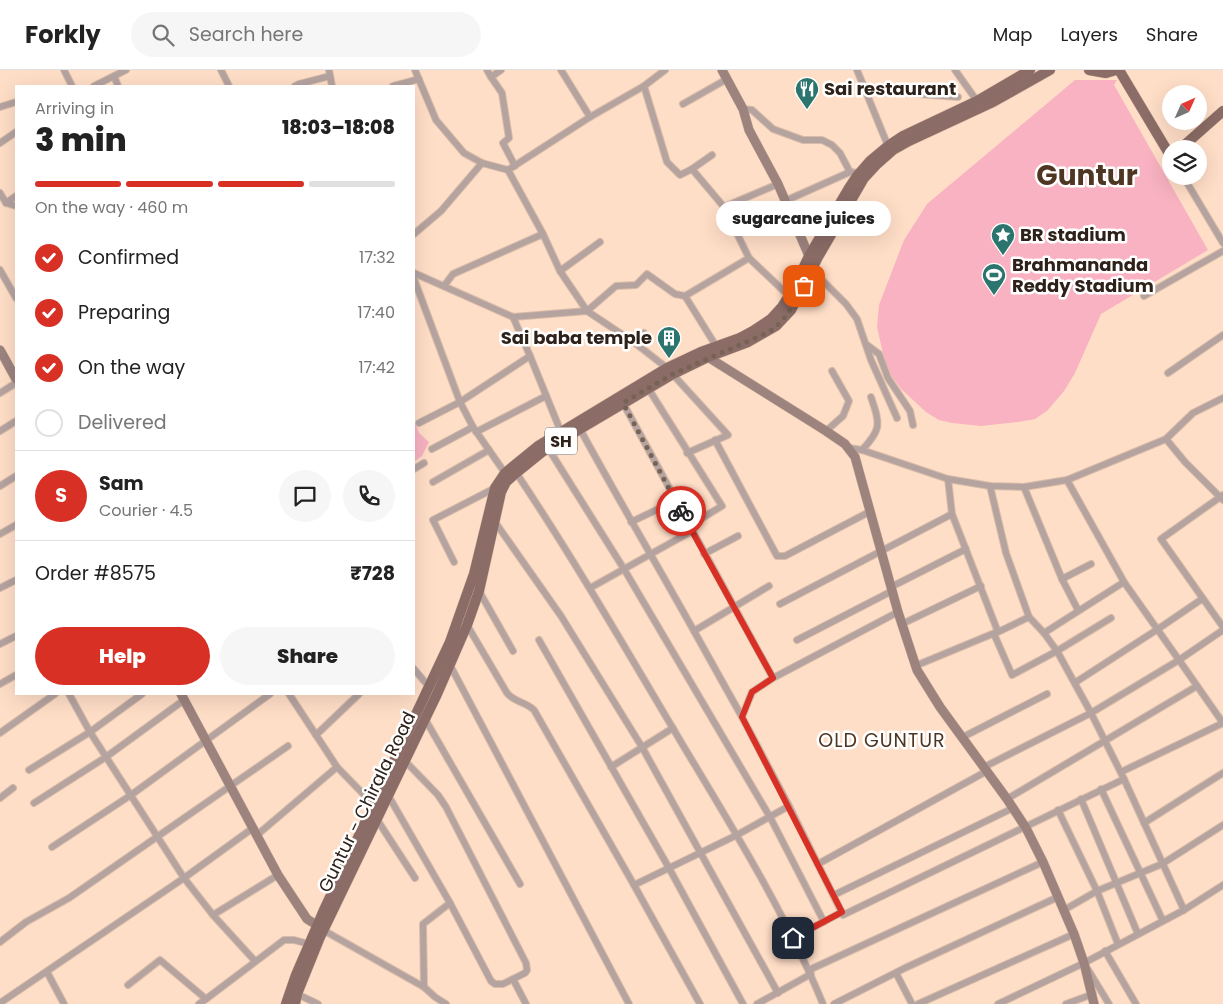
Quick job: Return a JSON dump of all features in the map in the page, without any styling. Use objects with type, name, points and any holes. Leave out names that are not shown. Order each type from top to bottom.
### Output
[{"type":"main road","name":"Guntur - Chirala Road","points":[[704,355],[716,346],[740,338],[764,325],[777,313],[789,296],[854,172],[888,146],[913,131],[976,101],[1030,70]]},
{"type":"main road","name":"Guntur - Chirala Road","points":[[296,999],[320,928],[373,804],[430,688],[450,642],[468,595],[480,556],[495,488],[538,446],[561,432],[670,371],[704,355],[748,342],[776,326],[791,310],[864,178],[885,157],[908,141],[993,102],[1050,70]]},
{"type":"main road","points":[[1089,70],[1106,73],[1117,70],[1162,142]]},
{"type":"main road","points":[[1190,140],[1223,111]]},
{"type":"main road","name":"Guntur - Chirala Road","points":[[286,1004],[290,989],[309,944],[320,928],[376,818],[450,665],[467,625],[479,591],[501,492],[511,471],[648,388],[670,371]]},
{"type":"street","points":[[64,70],[72,85]]},
{"type":"street","points":[[96,85],[126,70]]},
{"type":"street","points":[[221,70],[228,85]]},
{"type":"street","points":[[415,70],[436,120],[464,152],[482,163],[508,170],[590,117],[644,86],[666,70]]},
{"type":"street","points":[[487,70],[502,93],[509,138],[503,143],[515,166]]},
{"type":"street","points":[[491,77],[501,70]]},
{"type":"street","points":[[561,70],[590,117]]},
{"type":"street","points":[[722,70],[743,109],[749,130],[778,184],[809,256]]},
{"type":"street","points":[[857,70],[888,146]]},
{"type":"street","points":[[955,70],[976,101]]},
{"type":"street","points":[[297,85],[329,73]]},
{"type":"street","points":[[114,76],[118,85]]},
{"type":"street","points":[[397,85],[419,79]]},
{"type":"street","points":[[683,104],[727,79]]},
{"type":"street","points":[[644,86],[667,162],[680,175],[692,169],[712,154]]},
{"type":"street","points":[[865,90],[958,97]]},
{"type":"street","points":[[0,107],[15,102]]},
{"type":"street","points":[[743,109],[752,110],[773,130],[791,134],[803,140],[822,140],[832,144],[854,172],[786,201]]},
{"type":"street","points":[[0,143],[15,133]]},
{"type":"street","points":[[415,233],[441,211],[482,163]]},
{"type":"street","points":[[692,169],[724,207],[749,258],[789,296]]},
{"type":"street","points":[[508,170],[543,234],[560,271],[588,311],[636,343],[670,371],[728,435],[687,453]]},
{"type":"street","points":[[724,207],[778,184]]},
{"type":"street","points":[[1188,185],[1223,243]]},
{"type":"street","points":[[0,193],[6,203],[15,206]]},
{"type":"street","points":[[6,203],[15,197]]},
{"type":"street","points":[[444,286],[453,274],[543,234]]},
{"type":"street","points":[[560,271],[600,242]]},
{"type":"street","points":[[1144,296],[1223,251]]},
{"type":"street","points":[[415,273],[513,317],[588,311],[616,286],[636,285],[647,274],[675,294],[685,296],[749,258]]},
{"type":"street","points":[[0,270],[15,296]]},
{"type":"street","points":[[812,270],[852,312],[897,418]]},
{"type":"street","points":[[415,282],[460,402],[475,429],[489,450],[511,471],[590,588],[737,835],[793,938],[823,1004]]},
{"type":"street","points":[[685,296],[716,346]]},
{"type":"street","points":[[513,317],[561,432]]},
{"type":"street","points":[[636,343],[644,333]]},
{"type":"street","points":[[1168,373],[1223,335]]},
{"type":"street","points":[[867,345],[879,354],[888,378],[910,411],[912,425]]},
{"type":"street","points":[[0,350],[15,377]]},
{"type":"street","points":[[704,355],[826,431],[849,448],[855,457],[915,666],[940,707],[986,769],[1026,828],[1044,862],[1074,934],[1084,962],[1094,1004]]},
{"type":"street","points":[[419,423],[460,402],[530,356]]},
{"type":"street","points":[[826,431],[843,416],[848,401],[832,370]]},
{"type":"street","points":[[0,393],[15,384]]},
{"type":"street","points":[[590,588],[651,553],[722,506],[648,388]]},
{"type":"street","points":[[432,449],[546,396]]},
{"type":"street","points":[[862,450],[876,436],[878,420],[871,397]]},
{"type":"street","points":[[849,448],[862,450],[948,479],[990,486],[1024,487],[1067,480],[1166,440],[1193,414],[1223,398]]},
{"type":"street","points":[[623,403],[773,678]]},
{"type":"street","points":[[0,431],[15,422]]},
{"type":"street","points":[[580,429],[742,717],[843,915],[1124,779]]},
{"type":"street","points":[[716,440],[777,556],[785,556],[871,510]]},
{"type":"street","points":[[818,864],[986,769],[1091,713],[1179,660],[1223,628],[1161,539],[1222,497],[1185,462],[1166,440]]},
{"type":"street","points":[[548,448],[624,568],[770,817],[824,922]]},
{"type":"street","points":[[433,482],[489,450]]},
{"type":"street","points":[[415,468],[424,463]]},
{"type":"street","points":[[0,486],[15,477]]},
{"type":"street","points":[[948,479],[952,514],[981,586],[1012,675],[1057,651],[1111,618]]},
{"type":"street","points":[[1067,480],[1124,582],[1223,723],[1121,772]]},
{"type":"street","points":[[990,486],[1006,553],[1029,617],[1044,633],[1076,682],[1121,772],[1184,910]]},
{"type":"street","points":[[1024,487],[1062,580],[1078,610]]},
{"type":"street","points":[[454,562],[433,520],[495,488]]},
{"type":"street","points":[[631,522],[675,500]]},
{"type":"street","points":[[780,604],[952,514]]},
{"type":"street","points":[[495,522],[561,616],[642,747],[778,993]]},
{"type":"street","points":[[0,534],[15,526]]},
{"type":"street","points":[[704,554],[738,536]]},
{"type":"street","points":[[797,640],[966,549]]},
{"type":"street","points":[[1062,580],[1091,564]]},
{"type":"street","points":[[1044,633],[1124,582]]},
{"type":"street","points":[[0,588],[15,583]]},
{"type":"street","points":[[694,631],[769,586]]},
{"type":"street","points":[[902,624],[981,586]]},
{"type":"street","points":[[479,591],[513,651]]},
{"type":"street","points":[[1076,682],[1202,599]]},
{"type":"street","points":[[742,717],[752,692],[773,678],[898,612]]},
{"type":"street","points":[[915,666],[996,633],[1029,617]]},
{"type":"street","points":[[467,625],[507,694],[512,699],[526,704],[534,710],[700,1004]]},
{"type":"street","points":[[0,644],[15,636]]},
{"type":"street","points":[[539,640],[669,868],[743,1004]]},
{"type":"street","points":[[450,665],[629,1004]]},
{"type":"street","points":[[415,670],[430,688]]},
{"type":"street","points":[[0,684],[15,676]]},
{"type":"street","points":[[1007,799],[1197,686]]},
{"type":"street","points":[[962,738],[1047,694]]},
{"type":"street","points":[[2,731],[54,695]]},
{"type":"street","points":[[70,695],[90,732],[184,878],[213,916],[255,961]]},
{"type":"street","points":[[29,770],[90,732],[141,695]]},
{"type":"street","points":[[52,847],[131,795],[269,695]]},
{"type":"street","points":[[290,695],[337,767],[373,804]]},
{"type":"street","points":[[316,736],[358,695]]},
{"type":"street","points":[[34,803],[106,757],[182,697],[278,875],[304,915],[320,928],[424,987],[446,1004]]},
{"type":"street","points":[[424,719],[520,884]]},
{"type":"street","points":[[611,767],[673,728]]},
{"type":"street","points":[[0,942],[26,922],[66,899],[288,746]]},
{"type":"street","points":[[387,794],[450,904],[491,981],[499,985],[527,970],[526,963],[441,799],[404,760]]},
{"type":"street","points":[[0,1003],[255,832],[337,767]]},
{"type":"street","points":[[1144,823],[1223,773]]},
{"type":"street","points":[[0,798],[12,788]]},
{"type":"street","points":[[1101,789],[1163,921]]},
{"type":"street","points":[[1081,799],[1138,934]]},
{"type":"street","points":[[634,885],[737,835],[789,806]]},
{"type":"street","points":[[834,895],[1013,808]]},
{"type":"street","points":[[1058,810],[1097,891],[1118,944]]},
{"type":"street","points":[[376,818],[415,878]]},
{"type":"street","points":[[1064,910],[1097,891],[1162,864],[1223,825]]},
{"type":"street","points":[[757,1004],[810,972],[1044,862]]},
{"type":"street","points":[[213,916],[278,875]]},
{"type":"street","points":[[998,1004],[1184,910],[1223,884]]},
{"type":"street","points":[[834,1004],[1058,897]]},
{"type":"street","points":[[424,987],[422,924],[450,904]]},
{"type":"street","points":[[793,938],[842,912]]},
{"type":"street","points":[[918,1004],[1074,934]]},
{"type":"street","points":[[198,1004],[284,940],[294,940],[309,944]]},
{"type":"street","points":[[1105,951],[1135,1002],[1126,1004]]},
{"type":"street","points":[[128,985],[160,960],[206,999]]},
{"type":"street","points":[[1084,962],[1109,1004]]},
{"type":"street","points":[[47,972],[64,1004]]},
{"type":"street","points":[[896,973],[912,1004]]},
{"type":"street","points":[[513,979],[526,1004]]},
{"type":"street","points":[[1066,1004],[1093,994]]},
{"type":"street","points":[[296,999],[318,1004]]},
{"type":"shaded area","name":"Brahmananda Reddy Stadium","points":[[1075,80],[1117,80],[1114,85],[1162,169],[1162,185],[1171,185],[1208,250],[1101,314],[1075,373],[1064,391],[1047,411],[1035,419],[1018,422],[981,426],[952,423],[939,420],[926,412],[901,389],[891,375],[884,358],[877,327],[879,305],[904,240],[927,204]]},
{"type":"shaded area","points":[[415,422],[419,433],[429,442],[422,456],[415,461]]},
{"type":"way so far","points":[[681,511],[623,403],[673,374],[769,332],[791,310],[804,286]]},
{"type":"place","name":"Sai restaurant","points":[[807,110]]},
{"type":"place","name":"BR stadium","points":[[1003,256]]},
{"type":"place","name":"sugarcane juices","points":[[804,286]]},
{"type":"place","name":"Brahmananda Reddy Stadium","points":[[994,296]]},
{"type":"place","name":"Sai baba temple","points":[[669,359]]},
{"type":"district","name":"Guntur","points":[[1087,175]]},
{"type":"district","name":"OLD GUNTUR","points":[[882,740]]},
{"type":"route","points":[[681,511],[773,678],[752,692],[742,717],[842,912],[793,938]]}]
